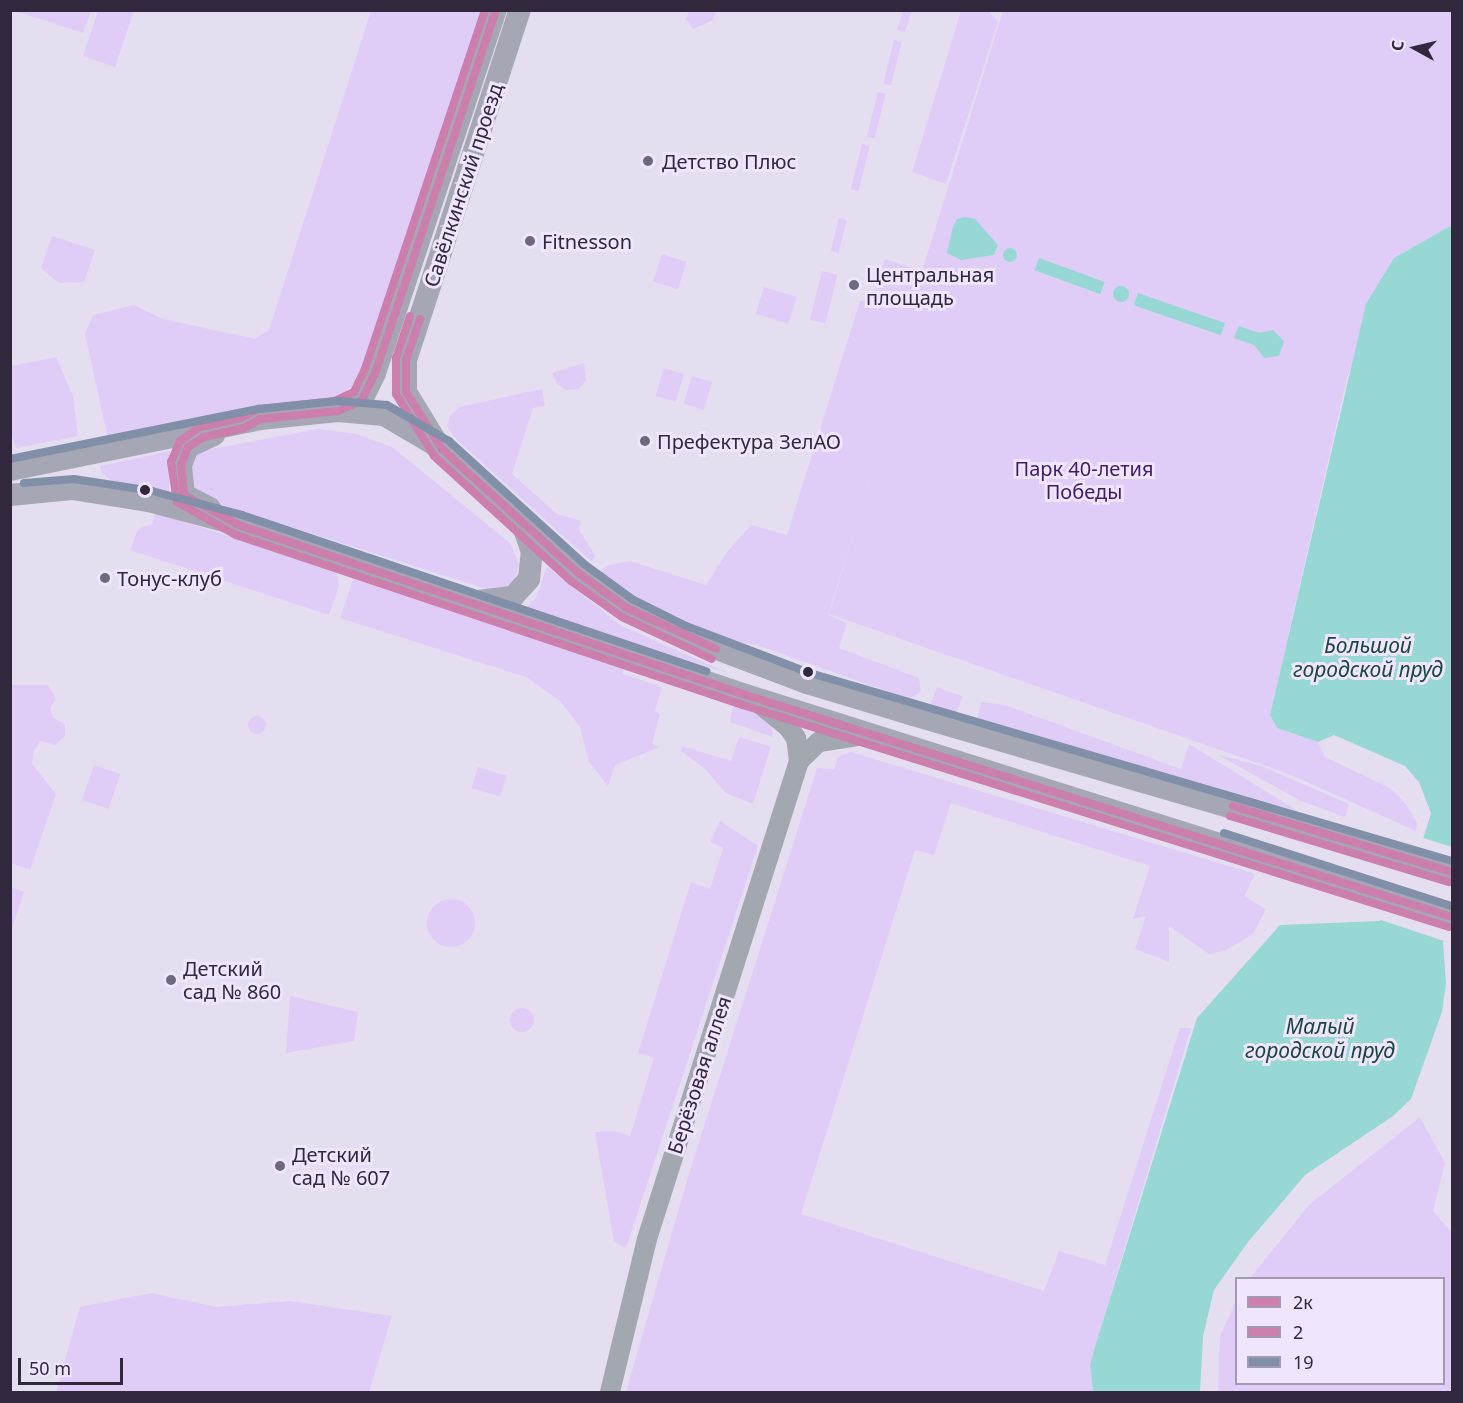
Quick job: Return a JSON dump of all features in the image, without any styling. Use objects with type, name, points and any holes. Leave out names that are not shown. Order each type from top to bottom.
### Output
[{"type":"main road","name":"Савёлкинский проезд","points":[[338,411],[362,400],[375,373],[496,10]]},
{"type":"main road","name":"Савёлкинский проезд","points":[[442,449],[406,392],[406,360],[520,10]]},
{"type":"main road","points":[[10,470],[260,419],[338,411],[384,415],[442,449],[594,584],[627,608],[682,636],[807,683],[1341,836],[1452,872]]},
{"type":"main road","points":[[239,525],[184,495],[181,465],[188,447],[196,442],[244,428],[260,419]]},
{"type":"main road","points":[[92,455],[100,479],[123,497]]},
{"type":"main road","points":[[10,495],[59,489],[123,497],[239,525],[746,695],[1452,917]]},
{"type":"main road","points":[[463,600],[500,600],[513,597],[526,585],[532,552],[519,516]]},
{"type":"street","points":[[746,695],[788,727],[796,738],[799,762]]},
{"type":"street","points":[[799,762],[819,742],[831,737],[882,736]]},
{"type":"street","name":"Берёзовая аллея","points":[[610,1392],[647,1239],[799,762]]},
{"type":"green space","points":[[90,10],[91,11],[83,33],[16,11]]},
{"type":"green space","points":[[689,10],[716,11],[713,20],[693,29],[686,19]]},
{"type":"green space","points":[[98,11],[134,11],[115,67],[83,56]]},
{"type":"green space","points":[[371,11],[482,11],[365,373],[339,398],[180,422],[109,443],[85,334],[93,315],[134,305],[163,319],[255,339],[269,330]]},
{"type":"green space","points":[[903,11],[912,11],[905,32],[897,30]]},
{"type":"green space","points":[[961,11],[989,11],[998,22],[946,184],[912,172]]},
{"type":"green space","name":"Парк 40-летия Победы","points":[[1003,11],[1452,11],[1452,225],[1394,258],[1347,378],[1270,715],[1277,728],[1318,742],[1325,757],[1390,788],[1406,804],[1417,823],[1416,831],[1289,774],[829,614],[830,609],[828,615],[847,623],[839,648],[919,678],[921,692],[909,699],[757,645],[721,639],[637,603],[597,574],[608,565],[630,561],[706,585],[727,552],[751,525],[787,535],[860,301],[872,299],[885,259],[922,271]],"holes":[[[859,517],[831,608],[830,609]]]},
{"type":"green space","points":[[894,40],[902,42],[891,86],[883,84]]},
{"type":"green space","points":[[878,92],[886,94],[875,139],[867,137]]},
{"type":"green space","points":[[862,144],[870,146],[858,192],[851,190]]},
{"type":"green space","points":[[839,218],[847,220],[839,253],[831,251]]},
{"type":"green space","points":[[52,236],[95,250],[84,282],[59,283],[41,268]]},
{"type":"green space","points":[[662,254],[687,262],[678,290],[653,282]]},
{"type":"green space","points":[[822,271],[838,275],[825,323],[810,320]]},
{"type":"green space","points":[[764,287],[797,297],[788,324],[756,314]]},
{"type":"green space","points":[[56,357],[73,396],[78,436],[16,448],[11,434],[11,366]]},
{"type":"green space","points":[[584,363],[586,380],[579,389],[566,390],[557,384],[552,373]]},
{"type":"green space","points":[[664,368],[684,374],[676,402],[656,396]]},
{"type":"green space","points":[[692,376],[712,382],[704,410],[684,404]]},
{"type":"green space","points":[[542,389],[545,406],[533,408],[512,474],[557,514],[581,521],[579,530],[595,555],[592,562],[454,437],[447,426],[450,416],[459,407]]},
{"type":"green space","points":[[318,429],[357,434],[392,447],[510,543],[519,564],[514,581],[507,590],[496,592],[200,498],[189,485],[192,459],[201,451]]},
{"type":"green space","points":[[170,451],[169,494],[117,485],[102,473],[100,466]]},
{"type":"green space","points":[[155,513],[336,569],[339,586],[329,615],[130,550],[138,529],[152,524]]},
{"type":"green space","points":[[547,567],[622,626],[728,673],[524,609],[536,598]]},
{"type":"green space","points":[[354,577],[600,657],[623,669],[623,674],[662,687],[655,711],[660,714],[652,744],[660,747],[615,765],[608,786],[589,762],[580,727],[560,701],[526,677],[340,618]]},
{"type":"green space","points":[[11,685],[48,685],[56,698],[50,709],[54,718],[65,724],[65,736],[55,745],[40,741],[33,753],[32,764],[56,794],[30,870],[11,863]]},
{"type":"green space","points":[[937,687],[962,696],[955,716],[930,707]]},
{"type":"green space","points":[[981,702],[1005,705],[1181,769],[1189,744],[1298,811],[977,719]]},
{"type":"green space","points":[[733,706],[761,713],[772,725],[773,737],[730,722]]},
{"type":"green space","points":[[257,716],[264,718],[266,725],[264,732],[257,734],[250,732],[248,725],[250,718]]},
{"type":"green space","points":[[739,737],[771,747],[753,804],[726,793],[704,768],[681,751],[682,746],[731,761]]},
{"type":"green space","points":[[851,752],[1255,874],[1244,896],[1266,909],[1253,934],[1226,950],[1209,954],[1169,926],[1169,962],[1135,949],[1146,916],[1133,919],[1150,866],[951,803],[934,855],[915,850],[801,1214],[1044,1291],[1059,1251],[1105,1265],[1180,1028],[1191,1028],[1094,1350],[1090,1365],[1093,1392],[626,1392],[688,1177],[817,768],[834,769],[838,757]]},
{"type":"green space","points":[[1218,755],[1259,765],[1349,804],[1345,817],[1301,801]]},
{"type":"green space","points":[[94,765],[120,774],[108,809],[82,800]]},
{"type":"green space","points":[[478,767],[507,776],[500,797],[472,788]]},
{"type":"green space","points":[[720,821],[758,846],[626,1248],[614,1242],[595,1132],[613,1131],[630,1136],[654,1058],[638,1053],[691,882],[710,889],[723,848],[710,842]]},
{"type":"green space","points":[[10,887],[24,892],[11,932]]},
{"type":"green space","points":[[451,899],[468,906],[475,923],[468,940],[451,947],[434,940],[427,923],[434,906]]},
{"type":"green space","points":[[290,996],[358,1012],[354,1041],[286,1053]]},
{"type":"green space","points":[[522,1008],[531,1011],[534,1020],[531,1029],[522,1032],[513,1029],[510,1020],[513,1011]]},
{"type":"green space","points":[[1420,1117],[1445,1163],[1433,1211],[1452,1233],[1452,1392],[1218,1392],[1220,1336],[1235,1303],[1235,1385],[1445,1385],[1445,1277],[1251,1277],[1309,1205]]},
{"type":"green space","points":[[151,1293],[216,1307],[290,1301],[392,1316],[369,1392],[56,1392],[80,1307]]},
{"type":"water","points":[[965,217],[975,219],[998,245],[994,255],[961,260],[947,253],[957,219]]},
{"type":"water","points":[[1452,225],[1452,916],[1443,943],[1446,983],[1442,1012],[1411,1099],[1393,1116],[1305,1175],[1248,1242],[1214,1290],[1203,1336],[1200,1392],[1093,1392],[1090,1365],[1094,1350],[1197,1018],[1280,925],[1379,921],[1402,905],[1413,872],[1431,813],[1419,782],[1405,766],[1334,735],[1318,742],[1277,728],[1270,715],[1366,304],[1394,258]]},
{"type":"water","points":[[1007,248],[1013,248],[1017,255],[1013,262],[1007,262],[1003,258],[1003,252]]},
{"type":"water","points":[[1039,258],[1105,282],[1100,294],[1035,270]]},
{"type":"water","points":[[1121,286],[1129,294],[1121,302],[1113,294]]},
{"type":"water","points":[[1138,293],[1225,323],[1221,335],[1134,305]]},
{"type":"water","points":[[1239,326],[1259,333],[1273,330],[1284,341],[1279,356],[1264,358],[1254,345],[1234,338]]},
{"type":"pier","points":[[1420,837],[1452,847],[1452,925],[1447,942],[1375,918],[1399,903]]},
{"type":"transit line","name":"2","points":[[485,10],[365,369],[354,392],[335,401],[258,409],[240,418],[198,428],[180,441],[171,462],[177,502],[236,535],[743,705],[1449,927]]},
{"type":"transit line","name":"2к","points":[[496,10],[375,373],[362,400],[338,411],[260,419],[244,428],[204,437],[188,447],[181,465],[184,495],[239,525],[746,695],[1452,917]]},
{"type":"transit line","name":"2","points":[[410,316],[396,358],[396,394],[434,456],[571,581],[622,617],[712,659]]},
{"type":"transit line","name":"2к","points":[[420,319],[406,360],[406,392],[442,449],[577,572],[627,608],[716,649]]},
{"type":"transit line","name":"19","points":[[10,459],[259,409],[338,401],[387,405],[449,441],[584,564],[632,599],[686,626],[810,673],[1452,861]]},
{"type":"transit line","name":"19","points":[[24,483],[74,479],[152,491],[242,515],[706,671]]},
{"type":"transit line","name":"2к","points":[[1233,806],[1452,872]]},
{"type":"transit line","name":"2","points":[[1230,816],[1449,882]]},
{"type":"transit line","name":"19","points":[[1224,833],[1452,906]]},
{"type":"place","name":"Детство Плюс","points":[[648,161]]},
{"type":"place","name":"Fitnesson","points":[[530,241]]},
{"type":"place","name":"Центральная площадь","points":[[854,285]]},
{"type":"place","name":"Префектура ЗелАО","points":[[645,441]]},
{"type":"place","name":"Тонус-клуб","points":[[105,578]]},
{"type":"place","name":"Детский сад № 860","points":[[171,980]]},
{"type":"place","name":"Детский сад № 607","points":[[280,1166]]},
{"type":"water label","name":"Большой городской пруд","points":[[1368,657]]},
{"type":"water label","name":"Малый городской пруд","points":[[1320,1038]]}]
